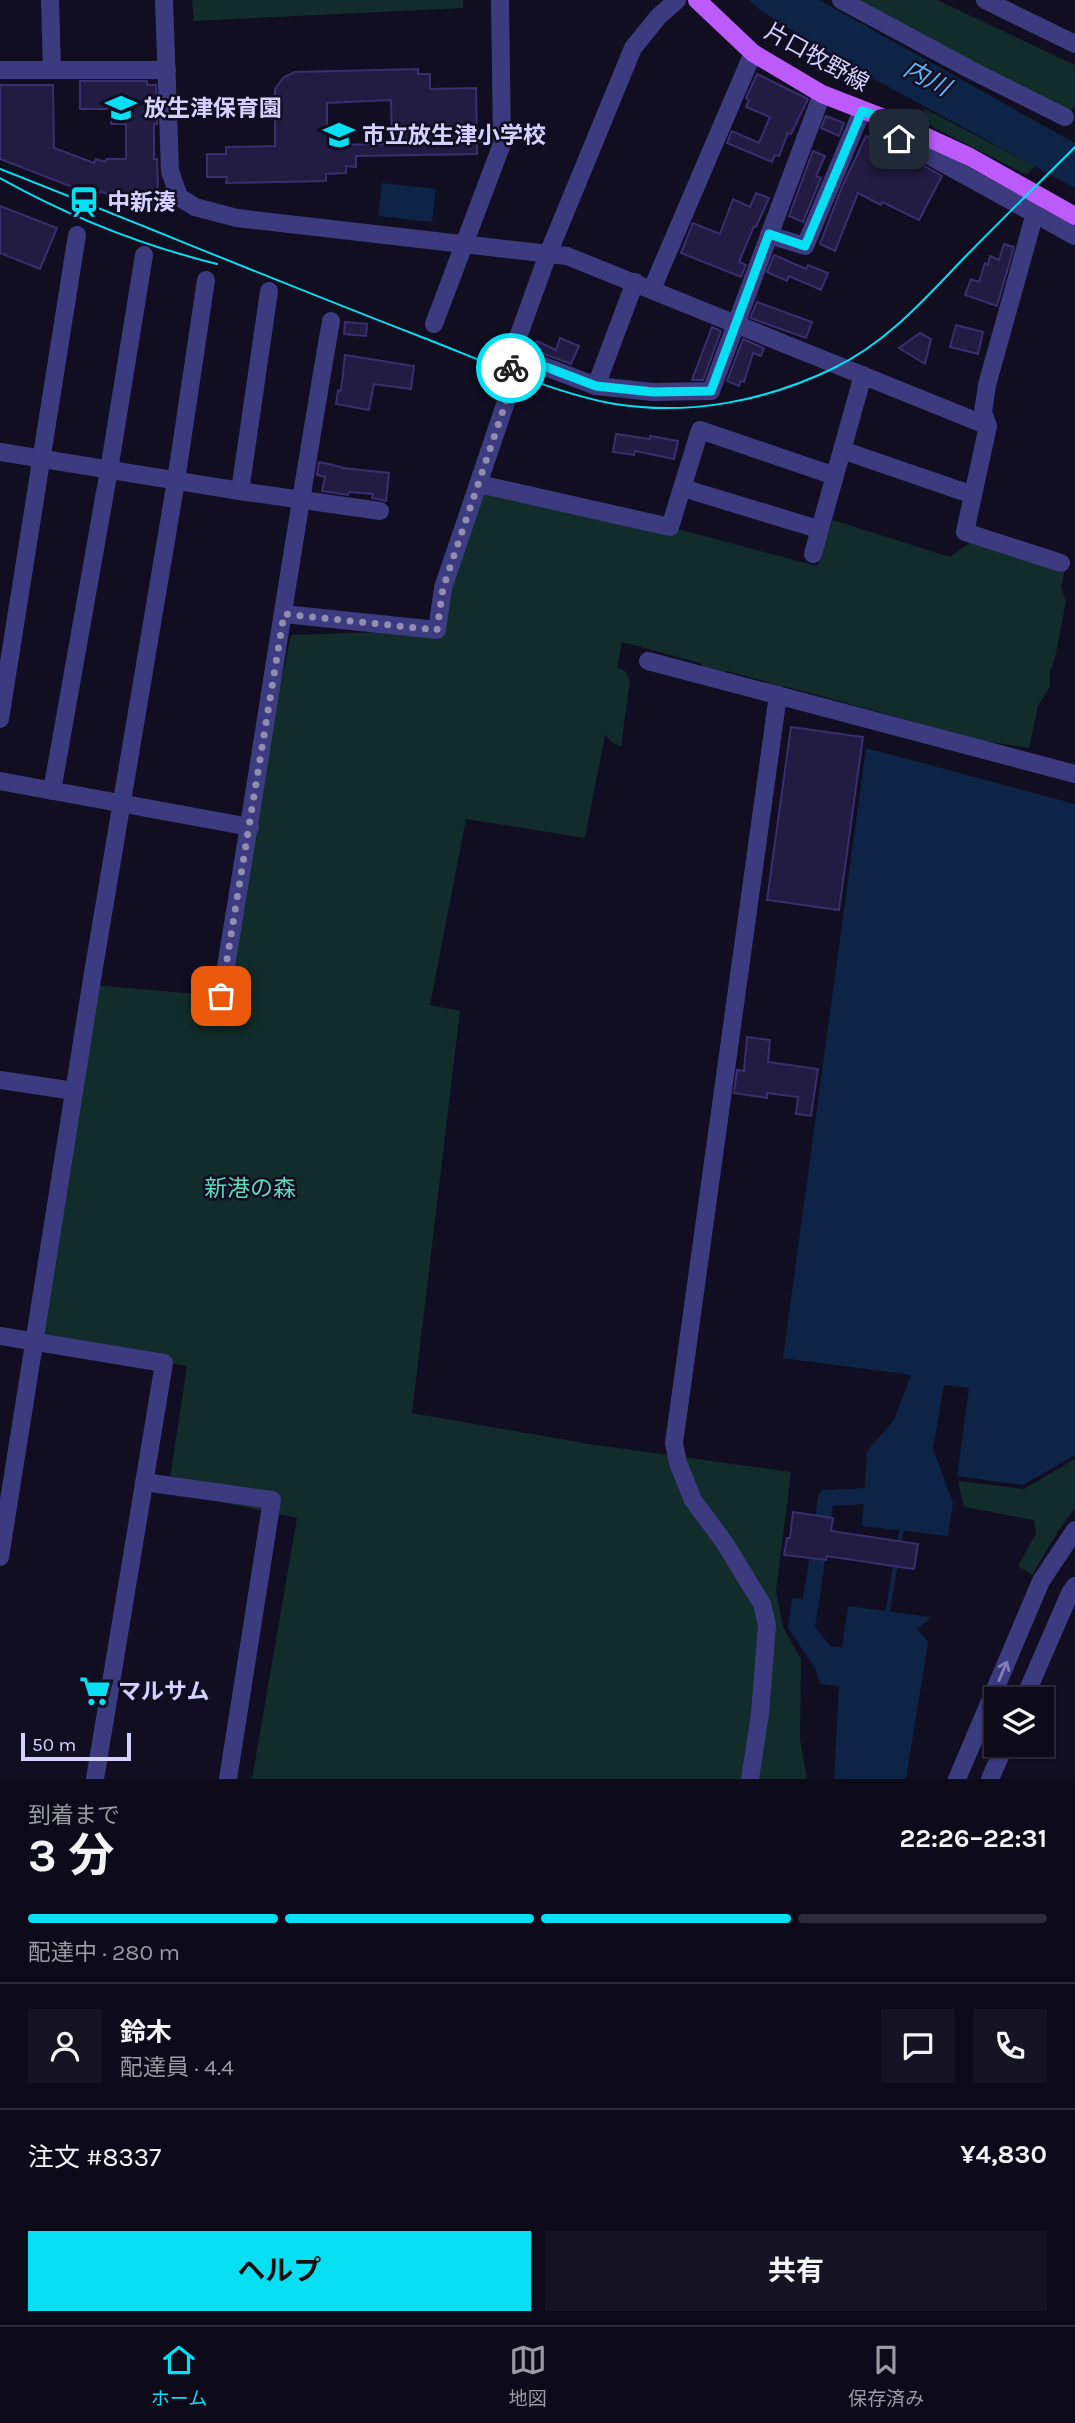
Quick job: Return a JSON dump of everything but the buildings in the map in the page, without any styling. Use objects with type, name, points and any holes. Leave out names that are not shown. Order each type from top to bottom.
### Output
[{"type":"main road","name":"片口牧野線","points":[[696,0],[753,52],[822,94],[894,122],[970,157],[1075,216]]},
{"type":"street","points":[[50,0],[52,70]]},
{"type":"street","points":[[164,0],[170,171],[179,197],[195,207],[237,218],[567,256],[988,426]]},
{"type":"street","points":[[434,324],[502,144],[500,0]]},
{"type":"street","points":[[284,614],[437,630],[443,588],[510,390],[512,354],[548,254],[633,48],[658,17],[677,0]]},
{"type":"street","points":[[841,0],[1065,117]]},
{"type":"street","points":[[985,0],[1075,44]]},
{"type":"street","points":[[652,289],[753,52]]},
{"type":"street","points":[[0,71],[167,70]]},
{"type":"street","points":[[512,354],[596,386],[653,392],[711,391],[822,94]]},
{"type":"street","points":[[769,234],[805,246],[862,111]]},
{"type":"street","points":[[894,122],[899,139],[1075,236]]},
{"type":"street","points":[[1035,213],[988,385],[983,412],[988,426],[965,532],[1061,563]]},
{"type":"street","points":[[0,719],[77,235]]},
{"type":"street","points":[[52,790],[144,256]]},
{"type":"street","points":[[0,1557],[176,481],[206,280]]},
{"type":"street","points":[[596,386],[635,282]]},
{"type":"street","points":[[240,491],[269,291]]},
{"type":"street","points":[[221,996],[284,614],[300,498],[331,321]]},
{"type":"street","points":[[813,554],[863,375]]},
{"type":"street","points":[[479,484],[670,527],[700,430],[835,476]]},
{"type":"street","points":[[842,450],[973,495]]},
{"type":"street","points":[[0,452],[380,511]]},
{"type":"street","points":[[683,488],[818,529]]},
{"type":"street","points":[[648,661],[1075,774]]},
{"type":"street","points":[[750,1779],[760,1714],[767,1625],[762,1604],[693,1500],[678,1463],[674,1443],[778,695]]},
{"type":"street","points":[[0,781],[250,827]]},
{"type":"street","points":[[0,1080],[75,1091]]},
{"type":"street","points":[[0,1336],[164,1363],[95,1779]]},
{"type":"street","points":[[144,1482],[272,1500],[229,1779]]},
{"type":"street","points":[[957,1779],[1041,1581],[1075,1530]]},
{"type":"street","points":[[1029,1687],[1075,1586]]},
{"type":"street","points":[[990,1779],[999,1757]]},
{"type":"green space","points":[[192,0],[463,0],[463,8],[194,21]]},
{"type":"green space","points":[[857,0],[937,0],[1075,65],[1075,106],[1069,113]]},
{"type":"green space","points":[[925,109],[1035,166],[1027,175],[919,120]]},
{"type":"green space","name":"新港の森","points":[[479,484],[670,527],[817,566],[833,520],[950,557],[971,542],[1065,569],[1061,587],[1066,601],[1050,671],[1050,686],[1038,706],[1029,748],[984,741],[784,686],[778,689],[771,683],[727,671],[722,673],[706,670],[700,663],[622,642],[617,668],[625,671],[630,681],[621,746],[605,735],[585,838],[466,819],[430,1005],[460,1011],[412,1413],[589,1444],[791,1472],[776,1591],[783,1627],[801,1659],[800,1739],[807,1779],[252,1779],[297,1518],[168,1491],[187,1366],[35,1341],[93,985],[221,996],[250,827],[291,635],[437,630]]},
{"type":"green space","points":[[1075,1459],[1075,1508],[1032,1575],[1018,1566],[1036,1533],[1034,1520],[964,1507],[958,1481],[1024,1489]]},
{"type":"water","name":"内川","points":[[749,0],[819,0],[1075,143],[1075,188],[828,54]]},
{"type":"water","points":[[382,183],[436,189],[432,222],[378,216]]},
{"type":"water","points":[[866,748],[1075,804],[1075,1455],[1023,1485],[957,1476],[969,1388],[944,1385],[933,1449],[953,1503],[948,1536],[862,1526],[867,1451],[894,1420],[911,1375],[783,1358]]},
{"type":"water","points":[[792,1598],[818,1601],[814,1626],[831,1647],[842,1647],[848,1606],[931,1617],[917,1629],[928,1642],[906,1779],[834,1779],[839,1686],[820,1684],[815,1668],[788,1628]]},
{"type":"waterway","points":[[808,1621],[826,1498],[885,1495]]},
{"type":"waterway","points":[[899,1546],[902,1527]]},
{"type":"waterway","points":[[887,1615],[896,1562]]},
{"type":"tram line","points":[[0,169],[541,384],[615,404],[671,408],[699,407],[755,397],[808,380],[853,358],[919,305],[1075,147]]},
{"type":"tram line","points":[[0,178],[52,205],[106,228],[217,264]]},
{"type":"way so far","points":[[221,996],[284,614],[437,630],[443,588],[510,390],[511,368]]},
{"type":"place","name":"放生津保育園","points":[[121,108]]},
{"type":"place","name":"市立放生津小学校","points":[[339,135]]},
{"type":"place","name":"中新湊","points":[[84,202]]},
{"type":"place","name":"マルサム","points":[[95,1691]]},
{"type":"route","points":[[511,368],[512,354],[596,386],[653,392],[711,391],[769,234],[805,246],[862,111],[894,122],[899,139]]}]
